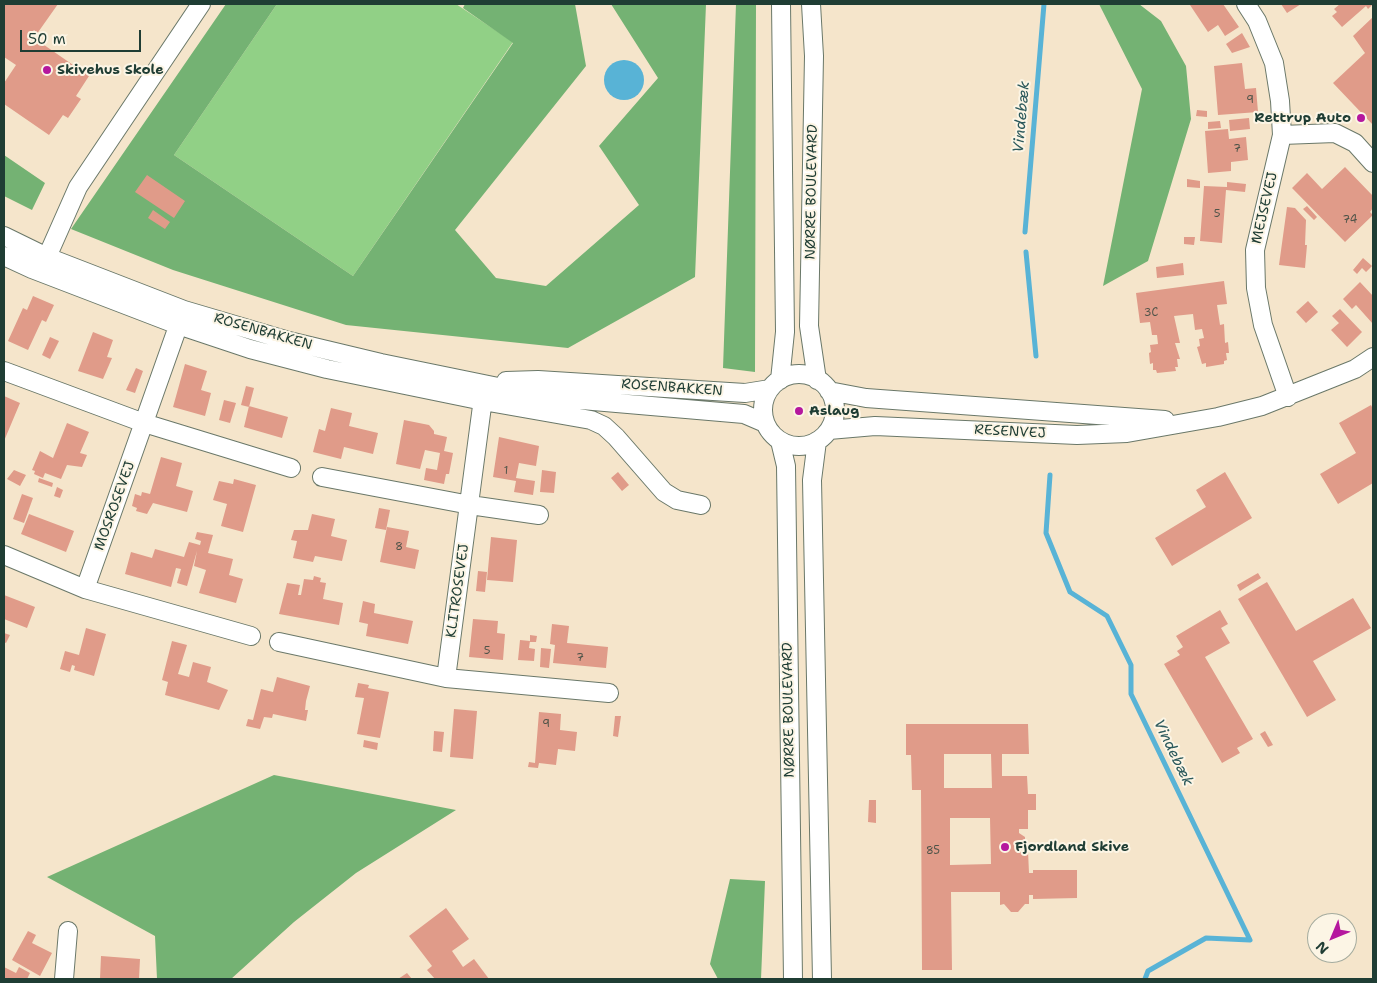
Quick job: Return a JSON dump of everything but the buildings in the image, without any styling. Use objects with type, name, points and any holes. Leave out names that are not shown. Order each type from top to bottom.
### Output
[{"type":"street","points":[[47,256],[78,187],[201,4]]},
{"type":"street","name":"NØRRE BOULEVARD","points":[[775,384],[785,332],[781,4]]},
{"type":"street","name":"NØRRE BOULEVARD","points":[[811,4],[814,56],[809,326],[823,385]]},
{"type":"street","name":"MEJSEVEJ","points":[[1246,4],[1257,20],[1274,62],[1280,100],[1282,135],[1255,250],[1256,288],[1263,325],[1288,397]]},
{"type":"street","points":[[1282,135],[1335,133],[1355,143],[1373,163]]},
{"type":"street","name":"ROSENBAKKEN","points":[[4,236],[181,317],[381,363],[547,397],[744,414],[765,423]]},
{"type":"street","points":[[4,256],[32,270],[181,317],[250,349],[327,369],[483,401],[591,420],[604,426],[664,492],[676,500],[701,506]]},
{"type":"street","name":"MOSROSEVEJ","points":[[85,589],[181,317]]},
{"type":"street","name":"RESENVEJ","points":[[823,436],[875,426],[1085,434],[1127,433],[1218,417],[1288,397],[1356,369],[1373,357]]},
{"type":"street","points":[[4,371],[144,423],[291,468]]},
{"type":"street","points":[[799,374],[823,385],[834,411],[823,436],[798,446],[780,441],[771,433],[765,423],[763,405],[775,384],[799,374]]},
{"type":"street","name":"ROSENBAKKEN","points":[[485,383],[538,380],[745,393],[775,384]]},
{"type":"street","name":"KLITROSEVEJ","points":[[446,678],[485,383]]},
{"type":"street","name":"RESENVEJ","points":[[823,385],[866,398],[1190,422]]},
{"type":"street","name":"NØRRE BOULEVARD","points":[[822,979],[812,480],[823,436]]},
{"type":"street","name":"NØRRE BOULEVARD","points":[[780,441],[786,466],[793,979]]},
{"type":"street","points":[[322,476],[470,505],[539,515]]},
{"type":"street","points":[[4,555],[85,589],[251,636]]},
{"type":"street","points":[[279,642],[446,678],[609,693]]},
{"type":"street","points":[[64,979],[68,931]]},
{"type":"green space","points":[[226,4],[277,4],[174,155],[353,276],[513,43],[463,8],[465,4],[575,4],[586,66],[455,230],[496,278],[546,286],[639,205],[599,146],[658,78],[611,4],[706,4],[695,277],[568,348],[346,325],[173,270],[71,229]]},
{"type":"green space","points":[[277,4],[456,4],[513,42],[353,276],[174,155]]},
{"type":"green space","points":[[736,4],[756,4],[755,372],[723,368]]},
{"type":"green space","points":[[1099,4],[1139,4],[1161,21],[1186,66],[1191,119],[1148,261],[1103,286],[1142,89]]},
{"type":"green space","points":[[4,155],[45,183],[32,210],[4,196]]},
{"type":"green space","points":[[274,775],[456,810],[356,873],[294,922],[231,979],[157,979],[155,936],[47,877]]},
{"type":"green space","points":[[730,879],[765,881],[761,979],[718,979],[710,964]]},
{"type":"water","points":[[628,60],[635,63],[641,69],[644,80],[643,88],[635,97],[628,100],[620,100],[613,97],[605,88],[604,76],[607,69],[616,61]]},
{"type":"waterway","name":"Vindebæk","points":[[1025,232],[1044,4]]},
{"type":"waterway","name":"Vindebæk","points":[[1026,252],[1036,356]]},
{"type":"waterway","name":"Vindebæk","points":[[1050,475],[1046,533],[1070,592],[1107,616],[1131,665],[1131,694],[1250,940],[1206,938],[1148,971],[1145,979]]},
{"type":"place","name":"Skivehus Skole","points":[[47,70]]},
{"type":"place","name":"Rettrup Auto","points":[[1361,118]]},
{"type":"place","name":"Aslaug","points":[[799,411]]},
{"type":"place","name":"Fjordland Skive","points":[[1005,847]]}]
